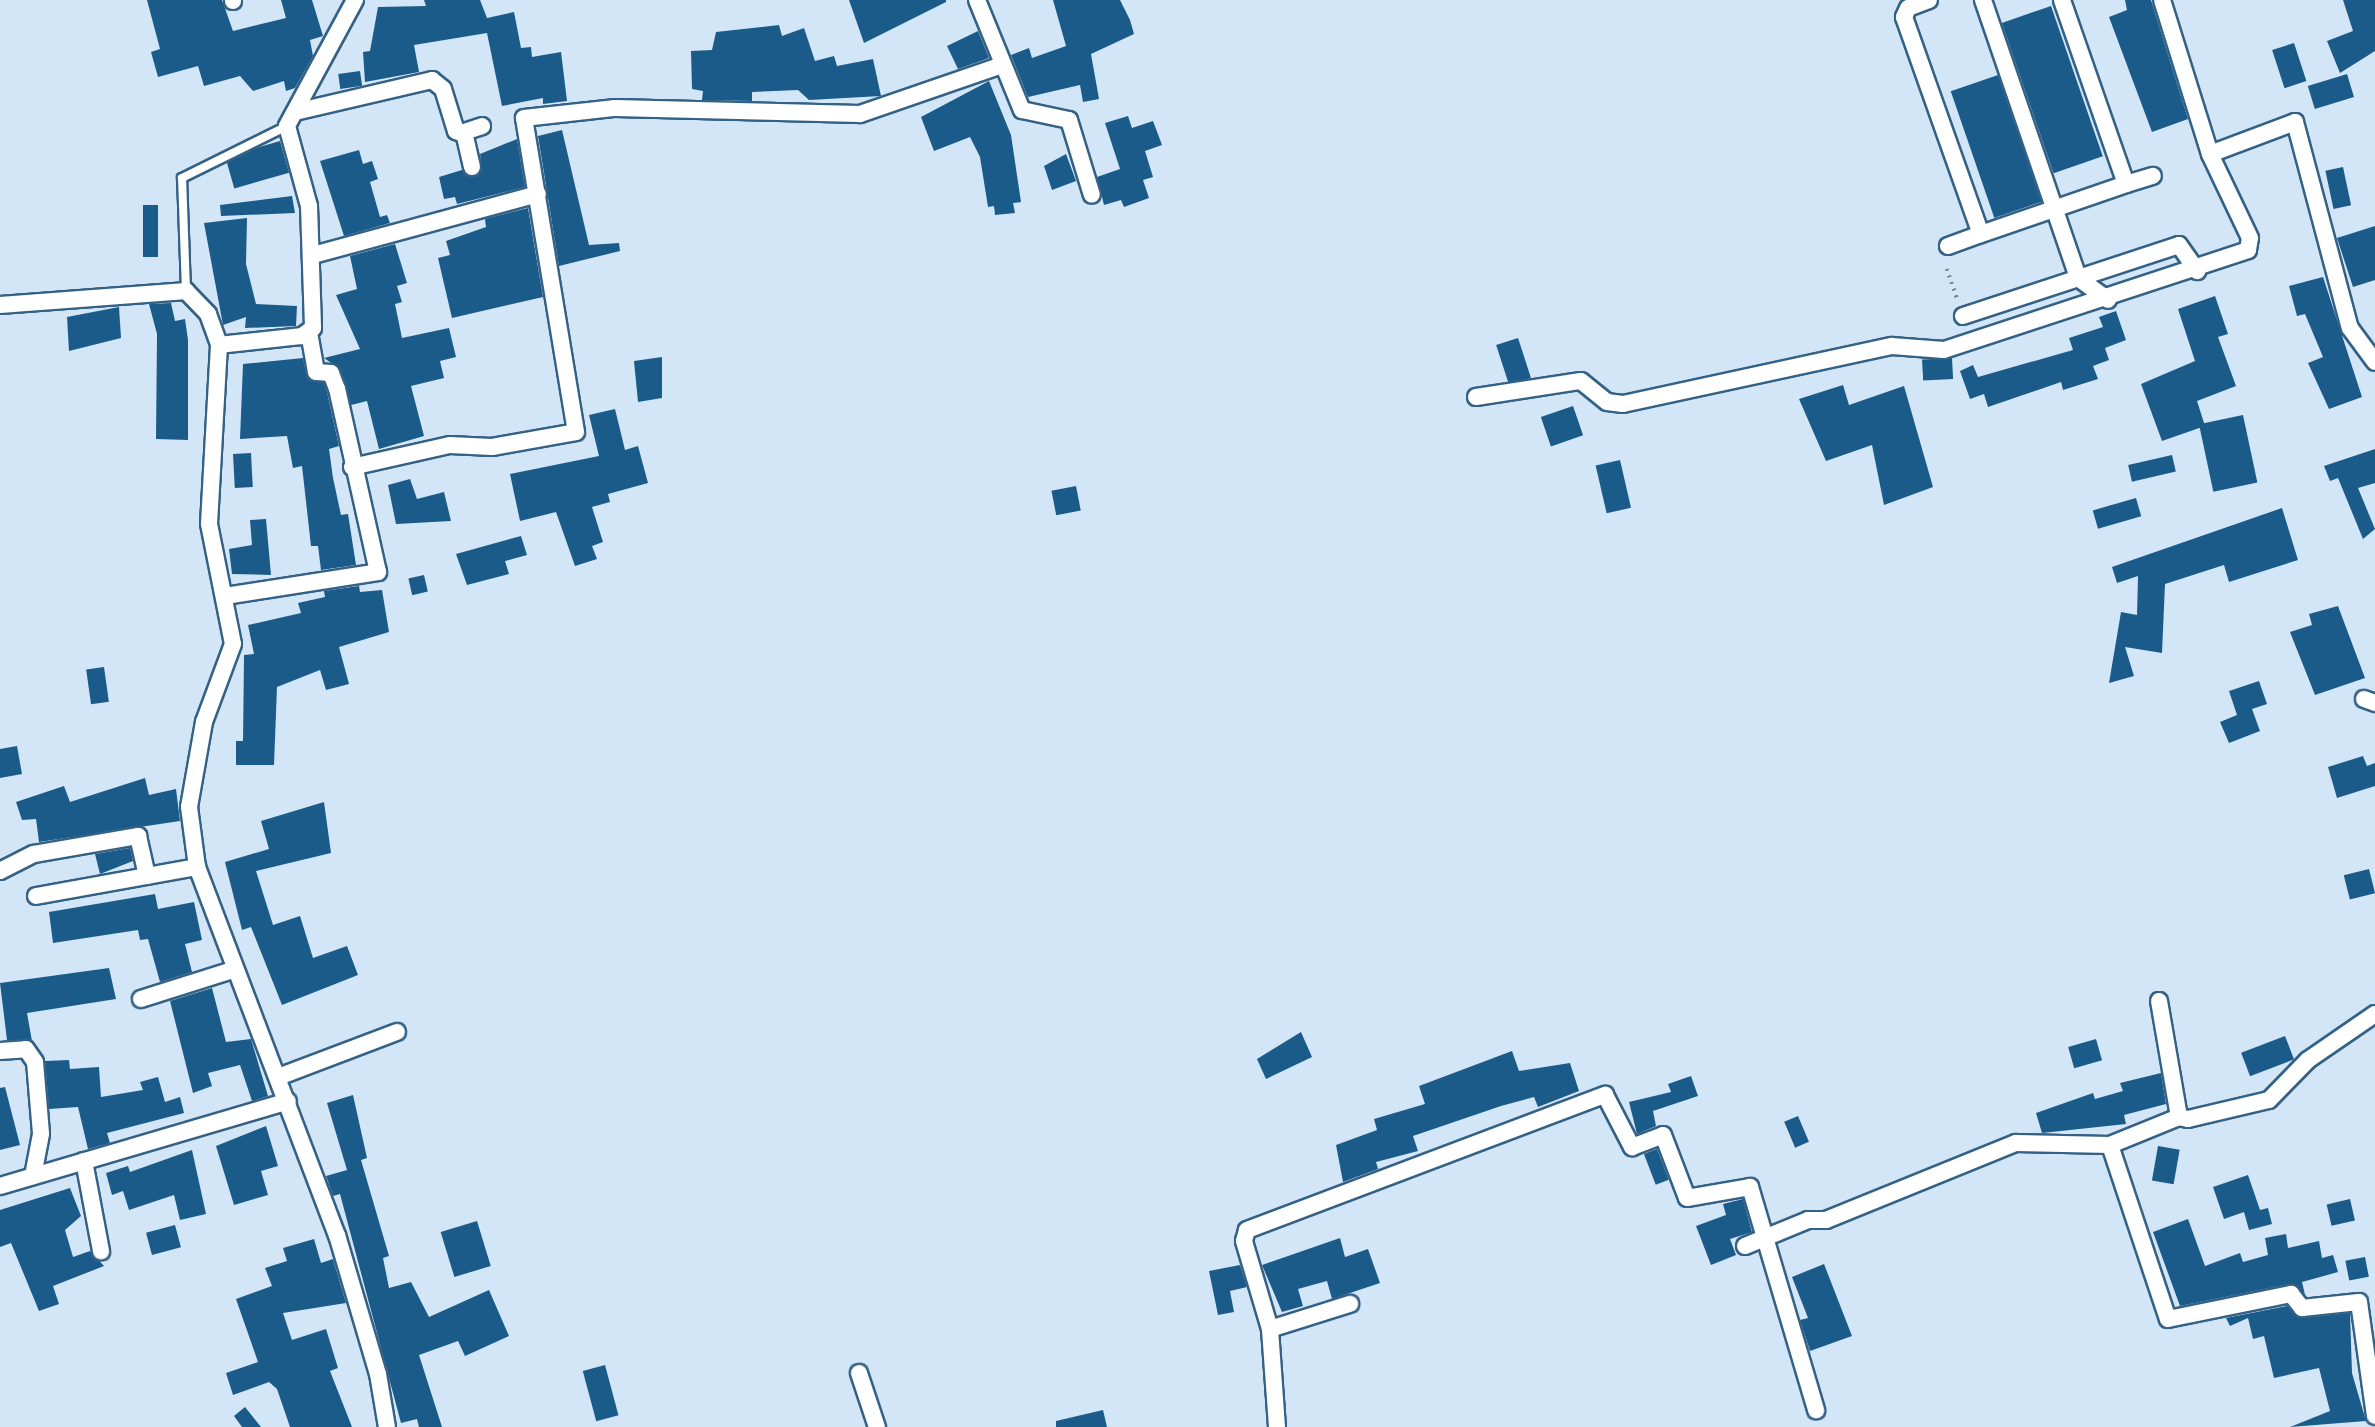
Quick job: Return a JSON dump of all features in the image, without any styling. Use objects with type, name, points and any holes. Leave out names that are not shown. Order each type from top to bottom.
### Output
[{"type":"street","points":[[225,596],[378,572],[352,467],[335,382],[331,373],[316,372],[309,333],[316,311],[309,206],[291,119],[355,0]]},
{"type":"street","points":[[977,0],[1002,65],[1026,113],[1066,116],[1092,195]]},
{"type":"street","points":[[1929,0],[1908,8],[1904,17],[1982,234]]},
{"type":"street","points":[[1983,0],[2078,278],[2108,300]]},
{"type":"street","points":[[2062,0],[2126,184]]},
{"type":"street","points":[[1476,397],[1581,382],[1607,402],[1623,404],[1827,356],[1892,346],[1944,350],[2197,271],[2250,244],[2210,154],[2162,0]]},
{"type":"street","points":[[352,467],[450,445],[492,447],[576,432],[524,118],[615,108],[860,114],[1002,65]]},
{"type":"street","points":[[291,119],[432,80],[443,89],[456,131],[464,134],[482,126]]},
{"type":"street","points":[[2210,154],[2294,122],[2350,328],[2375,362]]},
{"type":"street","points":[[464,134],[472,167]]},
{"type":"street","points":[[1948,246],[2153,176]]},
{"type":"street","points":[[313,255],[538,194]]},
{"type":"street","points":[[1964,316],[2179,245],[2197,271]]},
{"type":"street","points":[[0,305],[186,291],[208,314],[219,345],[209,524],[233,644],[204,722],[189,807],[197,867],[233,971],[281,1076],[337,1235],[378,1374],[387,1427]]},
{"type":"street","points":[[219,345],[309,333]]},
{"type":"street","points":[[0,871],[34,854],[138,836],[147,876]]},
{"type":"street","points":[[36,896],[197,867]]},
{"type":"street","points":[[141,999],[233,971]]},
{"type":"street","points":[[2159,1001],[2179,1117]]},
{"type":"street","points":[[1745,1246],[1764,1236],[1826,1220],[2016,1143],[2110,1145],[2179,1117],[2269,1100],[2308,1060],[2375,1014]]},
{"type":"street","points":[[281,1076],[397,1032]]},
{"type":"street","points":[[0,1051],[26,1049],[35,1062],[41,1134],[33,1176]]},
{"type":"street","points":[[1277,1427],[1269,1329],[1244,1241],[1247,1230],[1602,1095],[1632,1147],[1663,1135],[1688,1198],[1750,1187],[1816,1410]]},
{"type":"street","points":[[0,1186],[288,1101]]},
{"type":"street","points":[[2110,1145],[2168,1319],[2291,1293],[2302,1308],[2359,1302],[2375,1416]]},
{"type":"street","points":[[83,1161],[101,1251]]},
{"type":"street","points":[[1269,1329],[1350,1304]]},
{"type":"street","points":[[859,1373],[877,1427]]},
{"type":"lane","points":[[186,291],[182,178],[291,119]]},
{"type":"building","points":[[147,0],[222,0],[233,31],[286,18],[281,0],[312,0],[323,36],[310,40],[313,56],[295,88],[286,91],[284,81],[253,91],[240,76],[204,86],[198,66],[158,77],[151,52],[160,49]]},
{"type":"building","points":[[424,0],[480,0],[487,18],[514,12],[521,48],[531,47],[532,57],[561,52],[567,101],[543,104],[543,98],[502,106],[487,33],[414,45],[419,72],[365,82],[363,52],[370,51],[378,7],[426,6]]},
{"type":"building","points":[[849,0],[946,0],[946,2],[864,43]]},
{"type":"building","points":[[1053,0],[1120,0],[1130,20],[1134,34],[1091,54],[1099,99],[1083,102],[1080,85],[1028,97],[1011,55],[1029,48],[1032,58],[1066,46]]},
{"type":"building","points":[[2125,0],[2151,0],[2188,119],[2152,132],[2109,17],[2127,10]]},
{"type":"building","points":[[2343,0],[2375,0],[2375,51],[2340,73],[2327,41],[2353,31]]},
{"type":"building","points":[[2051,6],[2103,156],[2054,173],[2002,23]]},
{"type":"building","points":[[779,25],[782,36],[804,28],[815,61],[834,56],[837,66],[873,59],[881,96],[809,100],[798,90],[752,92],[752,101],[702,100],[703,91],[692,89],[691,51],[712,50],[716,32]]},
{"type":"building","points":[[978,31],[989,58],[958,69],[947,46]]},
{"type":"building","points":[[2294,43],[2306,81],[2284,88],[2272,50]]},
{"type":"building","points":[[360,71],[362,86],[340,89],[338,74]]},
{"type":"building","points":[[2347,74],[2354,97],[2315,109],[2308,86]]},
{"type":"building","points":[[1998,75],[2042,202],[1994,218],[1951,91]]},
{"type":"building","points":[[989,81],[1011,135],[1021,202],[1013,203],[1015,213],[995,215],[994,206],[988,207],[980,157],[970,137],[934,151],[921,117]]},
{"type":"building","points":[[1128,116],[1132,128],[1153,121],[1162,145],[1145,151],[1153,177],[1143,180],[1149,198],[1124,207],[1121,200],[1104,205],[1097,177],[1120,169],[1105,123]]},
{"type":"building","points":[[562,130],[589,245],[619,243],[620,251],[559,266],[538,136]]},
{"type":"building","points":[[517,139],[525,187],[457,204],[455,197],[444,199],[439,177],[462,170],[475,177],[482,169],[480,154]]},
{"type":"building","points":[[280,141],[289,173],[234,188],[225,157]]},
{"type":"building","points":[[359,150],[363,164],[372,161],[378,179],[370,182],[380,217],[387,215],[390,223],[344,236],[320,161]]},
{"type":"building","points":[[1066,154],[1076,181],[1052,190],[1044,166]]},
{"type":"building","points":[[2343,167],[2351,205],[2334,209],[2325,171]]},
{"type":"building","points":[[292,196],[295,213],[221,216],[220,205]]},
{"type":"building","points":[[143,205],[158,205],[158,257],[143,257]]},
{"type":"building","points":[[528,208],[543,297],[452,318],[438,258],[450,255],[446,241],[486,227],[485,219]]},
{"type":"building","points":[[247,218],[246,264],[256,304],[297,306],[296,326],[245,328],[246,317],[223,325],[204,223]]},
{"type":"building","points":[[2375,226],[2375,280],[2353,287],[2337,238]]},
{"type":"building","points":[[395,244],[407,283],[397,286],[402,302],[395,304],[402,338],[449,328],[456,357],[440,361],[444,378],[411,386],[424,436],[379,449],[367,401],[351,405],[340,369],[324,358],[360,349],[336,295],[357,289],[350,256]]},
{"type":"building","points":[[2323,277],[2362,397],[2329,409],[2308,363],[2323,357],[2305,314],[2297,316],[2289,286]]},
{"type":"building","points":[[2215,296],[2228,334],[2218,337],[2236,386],[2197,401],[2205,426],[2162,441],[2141,384],[2195,361],[2178,309]]},
{"type":"building","points":[[171,303],[175,321],[185,319],[188,340],[188,440],[156,439],[157,334],[149,304]]},
{"type":"building","points":[[119,307],[121,338],[69,351],[67,317]]},
{"type":"building","points":[[2116,311],[2126,340],[2105,348],[2109,360],[2093,366],[2098,379],[2063,390],[2061,382],[1988,407],[1984,394],[1970,399],[1960,371],[1973,365],[1978,377],[2073,350],[2069,338],[2103,327],[2099,317]]},
{"type":"building","points":[[1518,338],[1531,378],[1509,385],[1496,345]]},
{"type":"building","points":[[662,357],[662,398],[638,402],[634,361]]},
{"type":"building","points":[[303,358],[307,378],[324,383],[327,392],[339,446],[329,449],[333,478],[341,515],[348,514],[356,565],[321,570],[318,546],[311,546],[302,466],[293,468],[287,436],[240,439],[243,364]]},
{"type":"building","points":[[1952,358],[1953,379],[1923,381],[1922,360]]},
{"type":"building","points":[[1843,385],[1849,405],[1904,386],[1933,487],[1884,505],[1872,445],[1826,461],[1799,399]]},
{"type":"building","points":[[1573,406],[1583,435],[1551,446],[1541,417]]},
{"type":"building","points":[[615,409],[625,450],[638,446],[648,483],[608,494],[610,502],[592,507],[603,542],[592,546],[597,559],[575,566],[556,512],[520,521],[510,474],[599,456],[589,415]]},
{"type":"building","points":[[2243,415],[2257,482],[2213,492],[2199,424]]},
{"type":"building","points":[[2375,449],[2375,483],[2358,488],[2375,529],[2363,539],[2338,478],[2330,481],[2324,466]]},
{"type":"building","points":[[251,453],[253,487],[235,488],[233,454]]},
{"type":"building","points":[[2172,455],[2176,472],[2132,482],[2128,465]]},
{"type":"building","points":[[1620,460],[1631,508],[1607,513],[1596,466]]},
{"type":"building","points":[[410,479],[417,499],[444,492],[451,521],[396,524],[388,485]]},
{"type":"building","points":[[1076,486],[1081,511],[1056,515],[1051,491]]},
{"type":"building","points":[[2136,498],[2141,516],[2098,529],[2093,510]]},
{"type":"building","points":[[2282,508],[2298,560],[2229,582],[2224,565],[2165,584],[2162,653],[2125,647],[2134,676],[2109,683],[2121,612],[2137,615],[2138,576],[2117,583],[2112,567]]},
{"type":"building","points":[[266,519],[271,575],[232,574],[229,549],[252,545],[250,520]]},
{"type":"building","points":[[521,536],[527,555],[505,561],[509,574],[467,585],[456,554]]},
{"type":"building","points":[[424,575],[428,592],[412,595],[408,579]]},
{"type":"building","points":[[359,586],[360,592],[382,590],[389,632],[339,647],[349,684],[326,690],[320,670],[277,687],[274,765],[236,765],[236,741],[243,741],[244,655],[254,654],[248,625],[301,613],[298,603],[325,597],[324,591]]},
{"type":"building","points":[[2338,606],[2365,678],[2315,695],[2290,632],[2312,625],[2309,614]]},
{"type":"building","points":[[104,667],[109,702],[91,704],[86,670]]},
{"type":"building","points":[[2259,681],[2267,704],[2252,709],[2260,731],[2229,743],[2220,722],[2237,715],[2229,691]]},
{"type":"building","points":[[17,746],[22,774],[0,778],[0,749]]},
{"type":"building","points":[[2363,756],[2367,766],[2375,763],[2375,786],[2337,798],[2328,767]]},
{"type":"building","points":[[145,778],[149,795],[176,789],[180,821],[39,842],[36,819],[22,820],[16,802],[64,786],[70,802]]},
{"type":"building","points":[[324,802],[331,853],[256,871],[273,925],[300,916],[313,958],[347,946],[358,975],[282,1005],[251,927],[242,930],[225,862],[269,849],[261,821]]},
{"type":"building","points":[[130,848],[133,861],[100,874],[95,854]]},
{"type":"building","points":[[2369,869],[2375,893],[2350,900],[2344,875]]},
{"type":"building","points":[[155,894],[158,909],[194,902],[202,940],[185,944],[192,972],[160,982],[148,939],[140,940],[138,930],[53,943],[49,912]]},
{"type":"building","points":[[109,968],[116,999],[27,1013],[32,1041],[7,1040],[0,983]]},
{"type":"building","points":[[212,988],[226,1042],[251,1039],[268,1096],[252,1101],[240,1065],[208,1073],[212,1086],[193,1093],[170,1001]]},
{"type":"building","points":[[1301,1032],[1312,1057],[1266,1079],[1257,1059]]},
{"type":"building","points":[[2285,1036],[2294,1059],[2250,1076],[2241,1053]]},
{"type":"building","points":[[2096,1039],[2102,1060],[2074,1068],[2068,1047]]},
{"type":"building","points":[[1512,1051],[1519,1071],[1570,1063],[1579,1091],[1538,1107],[1534,1097],[1413,1136],[1418,1151],[1376,1162],[1378,1169],[1343,1182],[1336,1145],[1377,1130],[1374,1119],[1425,1104],[1419,1086]]},
{"type":"building","points":[[69,1060],[70,1069],[99,1067],[101,1097],[143,1090],[140,1082],[158,1077],[165,1102],[180,1097],[184,1113],[107,1133],[110,1143],[88,1149],[78,1107],[49,1109],[45,1061]]},
{"type":"building","points":[[2161,1073],[2166,1104],[2124,1115],[2126,1124],[2042,1133],[2036,1113],[2093,1093],[2095,1099],[2123,1091],[2120,1083]]},
{"type":"building","points":[[1691,1076],[1698,1096],[1653,1111],[1656,1126],[1637,1134],[1629,1102],[1671,1092],[1668,1084]]},
{"type":"building","points":[[5,1087],[20,1145],[0,1150],[0,1088]]},
{"type":"building","points":[[353,1095],[367,1158],[361,1160],[389,1256],[383,1258],[389,1288],[411,1282],[429,1317],[489,1290],[509,1336],[465,1356],[458,1341],[419,1355],[442,1427],[419,1427],[417,1419],[401,1423],[340,1194],[333,1196],[326,1176],[347,1170],[327,1103]]},
{"type":"building","points":[[1798,1116],[1809,1142],[1795,1148],[1784,1122]]},
{"type":"building","points":[[266,1126],[278,1166],[261,1171],[268,1195],[234,1205],[216,1146]]},
{"type":"building","points":[[2158,1146],[2180,1150],[2174,1184],[2152,1180]]},
{"type":"building","points":[[1657,1149],[1669,1180],[1656,1185],[1644,1154]]},
{"type":"building","points":[[192,1150],[206,1214],[180,1220],[174,1195],[129,1210],[123,1191],[112,1195],[106,1173],[128,1166],[130,1172]]},
{"type":"building","points":[[2248,1175],[2260,1210],[2268,1208],[2272,1224],[2249,1230],[2244,1212],[2224,1219],[2213,1187]]},
{"type":"building","points":[[70,1188],[81,1216],[65,1230],[73,1257],[90,1251],[104,1266],[53,1286],[59,1304],[39,1311],[11,1243],[0,1247],[0,1210]]},
{"type":"building","points":[[1743,1199],[1752,1232],[1730,1239],[1736,1255],[1711,1265],[1696,1226],[1726,1215],[1723,1204]]},
{"type":"building","points":[[2350,1199],[2355,1220],[2332,1226],[2327,1204]]},
{"type":"building","points":[[2188,1219],[2205,1266],[2240,1253],[2243,1262],[2268,1255],[2265,1238],[2286,1234],[2288,1248],[2319,1241],[2322,1258],[2333,1255],[2338,1272],[2302,1282],[2305,1295],[2289,1284],[2180,1306],[2153,1232]]},
{"type":"building","points":[[477,1221],[491,1266],[454,1277],[441,1232]]},
{"type":"building","points":[[175,1225],[181,1247],[152,1255],[146,1233]]},
{"type":"building","points":[[1340,1238],[1345,1257],[1368,1249],[1380,1283],[1332,1299],[1327,1281],[1298,1289],[1303,1306],[1282,1312],[1262,1265]]},
{"type":"building","points":[[314,1239],[321,1263],[333,1259],[346,1303],[283,1313],[292,1340],[326,1329],[338,1368],[330,1371],[352,1427],[290,1427],[277,1389],[269,1382],[233,1395],[226,1373],[258,1362],[236,1299],[272,1286],[265,1268],[287,1261],[283,1248]]},
{"type":"building","points":[[2365,1257],[2369,1277],[2349,1280],[2345,1261]]},
{"type":"building","points":[[1824,1264],[1852,1336],[1810,1351],[1800,1320],[1808,1318],[1792,1277]]},
{"type":"building","points":[[1240,1265],[1247,1287],[1230,1291],[1234,1312],[1218,1315],[1209,1271]]},
{"type":"building","points":[[2287,1306],[2302,1318],[2350,1313],[2352,1373],[2366,1421],[2290,1427],[2330,1411],[2319,1368],[2274,1378],[2264,1336],[2253,1339],[2248,1318],[2230,1326],[2226,1318]]},
{"type":"building","points":[[605,1365],[618,1415],[596,1421],[583,1371]]},
{"type":"building","points":[[245,1407],[261,1427],[242,1427],[234,1416]]},
{"type":"building","points":[[1103,1410],[1107,1427],[1056,1427],[1056,1421]]}]
